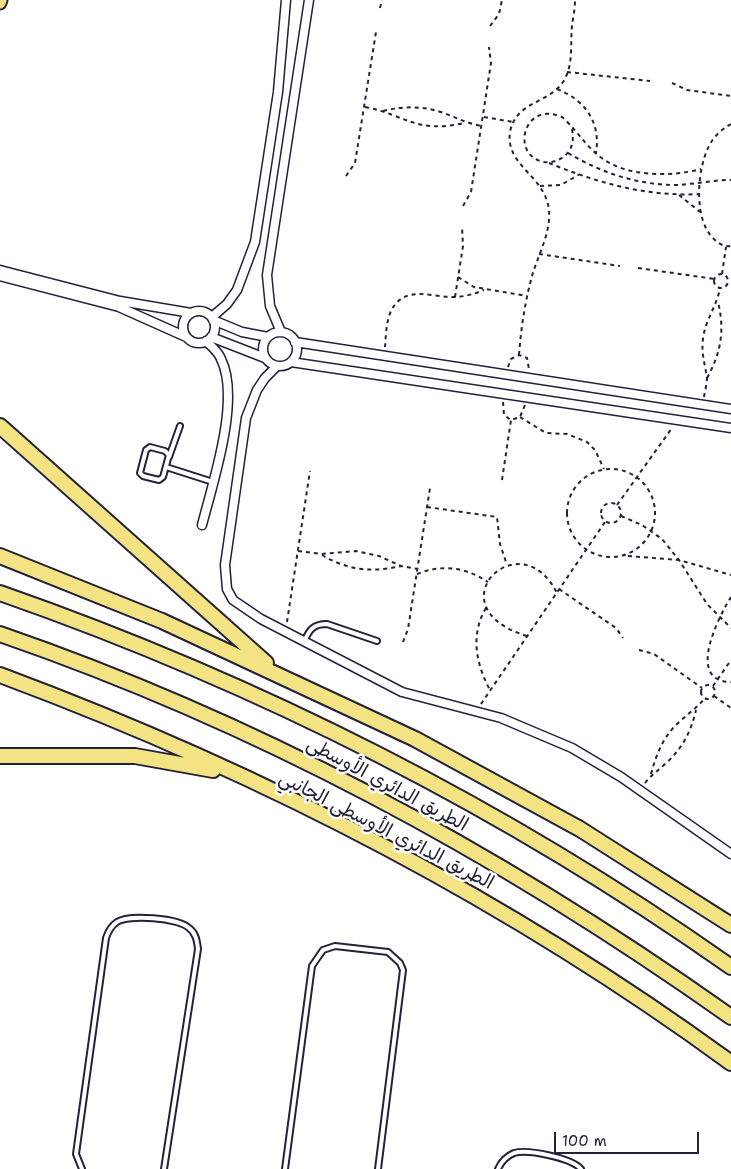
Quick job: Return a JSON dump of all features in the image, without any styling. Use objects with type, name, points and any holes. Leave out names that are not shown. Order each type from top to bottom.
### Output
[{"type":"highway","points":[[0,426],[237,639],[287,679]]},
{"type":"highway","points":[[0,556],[137,610],[415,739],[498,782],[621,853],[731,925]]},
{"type":"highway","name":"الطريق الدائري الأوسطى","points":[[0,593],[100,630],[192,668],[393,763],[564,858],[644,908],[731,967]]},
{"type":"highway","name":"الطريق الدائري الأوسطى","points":[[0,634],[95,669],[202,714],[384,803],[560,904],[638,953],[731,1017]]},
{"type":"highway","name":"الطريق الدائري الأوسطى الجانبي","points":[[0,675],[123,723],[367,839],[503,913],[603,975],[731,1063]]},
{"type":"highway","points":[[0,756],[135,756],[201,766],[244,779]]},
{"type":"street","points":[[213,319],[237,290],[255,242],[278,92],[286,0]]},
{"type":"street","points":[[281,332],[270,306],[267,275],[310,0]]},
{"type":"street","points":[[0,270],[120,301],[190,312],[202,311],[213,319],[242,332],[268,337],[281,332],[287,334],[295,342],[731,409]]},
{"type":"street","points":[[0,276],[119,307],[194,342],[208,339],[265,358],[277,366]]},
{"type":"street","points":[[184,336],[183,323],[190,312]]},
{"type":"street","points":[[208,339],[215,326],[213,319]]},
{"type":"street","points":[[265,358],[263,347],[268,337]]},
{"type":"street","points":[[202,525],[224,432],[228,384],[221,358],[208,339]]},
{"type":"street","points":[[291,362],[296,353],[295,342]]},
{"type":"street","points":[[731,428],[291,362],[277,366],[265,378],[257,390],[246,418],[224,578],[227,590],[233,600],[242,608],[285,632],[402,692],[476,710],[526,727],[595,761],[731,854]]},
{"type":"lane","points":[[169,457],[165,451],[150,447],[146,450],[140,473],[143,476],[159,480],[166,467],[180,426]]},
{"type":"lane","points":[[166,467],[213,482]]},
{"type":"lane","points":[[304,642],[309,630],[320,624],[327,624],[377,641]]},
{"type":"lane","points":[[82,1169],[76,1154],[106,938],[117,922],[129,918],[175,920],[189,928],[197,941],[164,1169]]},
{"type":"lane","points":[[285,1169],[312,966],[323,950],[335,946],[388,952],[395,956],[402,970],[378,1169]]},
{"type":"lane","points":[[498,1169],[508,1156],[520,1152],[564,1158],[572,1161],[581,1169]]},
{"type":"path","points":[[380,8],[382,0]]},
{"type":"path","points":[[490,26],[499,14],[502,0]]},
{"type":"path","points":[[519,354],[527,296],[548,223],[549,210],[540,186],[514,157],[510,145],[513,122],[520,111],[529,104],[549,95],[557,89],[567,72],[571,61],[575,0]]},
{"type":"path","points":[[346,176],[355,163],[376,32]]},
{"type":"path","points":[[463,206],[471,192],[491,58],[489,47]]},
{"type":"path","points":[[567,72],[650,81]]},
{"type":"path","points":[[672,83],[687,90],[731,96]]},
{"type":"path","points":[[557,89],[580,101],[588,110],[597,132],[596,153]]},
{"type":"path","points":[[364,107],[383,110],[407,107],[425,108],[442,112],[464,123]]},
{"type":"path","points":[[383,110],[405,122],[428,127],[464,123],[481,126]]},
{"type":"path","points":[[572,129],[573,137],[568,152],[555,162],[539,161],[527,150],[524,134],[527,126],[538,115],[546,113],[562,117],[596,153],[612,164],[669,175],[701,169]]},
{"type":"path","points":[[483,117],[513,122]]},
{"type":"path","points":[[731,124],[716,136],[709,145],[701,169],[700,182],[701,213],[705,228],[710,236],[726,247],[731,246]]},
{"type":"path","points":[[568,152],[610,174],[655,184],[731,180]]},
{"type":"path","points":[[547,162],[636,191],[678,195],[700,194]]},
{"type":"path","points":[[540,186],[561,185],[580,174]]},
{"type":"path","points":[[678,195],[701,213]]},
{"type":"path","points":[[455,297],[464,240],[462,228]]},
{"type":"path","points":[[638,268],[714,279],[722,274],[726,247]]},
{"type":"path","points":[[539,254],[620,266]]},
{"type":"path","points":[[720,288],[727,285],[730,281],[726,275],[722,274]]},
{"type":"path","points":[[458,277],[466,283],[484,290],[527,296]]},
{"type":"path","points":[[714,279],[716,285],[720,288]]},
{"type":"path","points":[[704,405],[707,378],[702,352],[703,338],[706,325],[718,300],[720,288]]},
{"type":"path","points":[[383,357],[388,320],[398,301],[408,295],[419,293],[455,297],[484,290]]},
{"type":"path","points":[[707,378],[718,354],[721,341],[722,327],[718,300]]},
{"type":"path","points":[[505,375],[511,359],[519,354]]},
{"type":"path","points":[[519,354],[527,358],[528,379]]},
{"type":"path","points":[[504,394],[502,411],[504,415],[511,420],[520,418],[546,433],[567,434],[587,442],[595,450],[604,469]]},
{"type":"path","points":[[520,418],[523,414],[526,398]]},
{"type":"path","points":[[502,480],[511,420]]},
{"type":"path","points":[[617,505],[678,420]]},
{"type":"path","points":[[626,556],[638,549],[652,531],[656,513],[653,499],[647,486],[637,477],[615,469],[604,469],[582,479],[569,498],[567,522],[571,533],[586,550],[598,556],[612,558],[626,556],[679,560],[731,575]]},
{"type":"path","points":[[285,632],[310,471]]},
{"type":"path","points":[[403,642],[408,630],[430,488]]},
{"type":"path","points":[[605,522],[600,515],[602,507],[609,503],[617,505]]},
{"type":"path","points":[[617,505],[621,516],[652,531],[662,539],[679,560],[697,590],[719,617],[731,628]]},
{"type":"path","points":[[427,507],[497,517],[500,544],[507,565]]},
{"type":"path","points":[[605,522],[616,522],[621,516]]},
{"type":"path","points":[[476,710],[605,522]]},
{"type":"path","points":[[298,551],[320,554],[356,551],[379,556],[401,566],[417,569]]},
{"type":"path","points":[[320,554],[353,568],[377,570],[401,566]]},
{"type":"path","points":[[490,690],[479,666],[476,646],[478,623],[486,608],[485,591],[488,582],[499,569],[507,565],[517,564],[537,569],[549,579],[557,593]]},
{"type":"path","points":[[417,574],[428,569],[453,568],[472,573],[488,582]]},
{"type":"path","points":[[559,589],[616,628],[623,638]]},
{"type":"path","points":[[718,680],[709,665],[708,656],[713,629],[731,597]]},
{"type":"path","points":[[486,608],[499,625],[527,636]]},
{"type":"path","points":[[639,650],[654,654],[702,688]]},
{"type":"path","points":[[714,696],[713,686],[731,660]]},
{"type":"path","points":[[718,680],[731,682]]},
{"type":"path","points":[[702,688],[707,685],[713,686]]},
{"type":"path","points":[[702,688],[702,694],[705,698]]},
{"type":"path","points":[[696,710],[688,736],[681,747],[663,767],[651,774],[654,761],[666,737],[680,722],[696,710],[705,698],[714,696],[731,708]]}]
